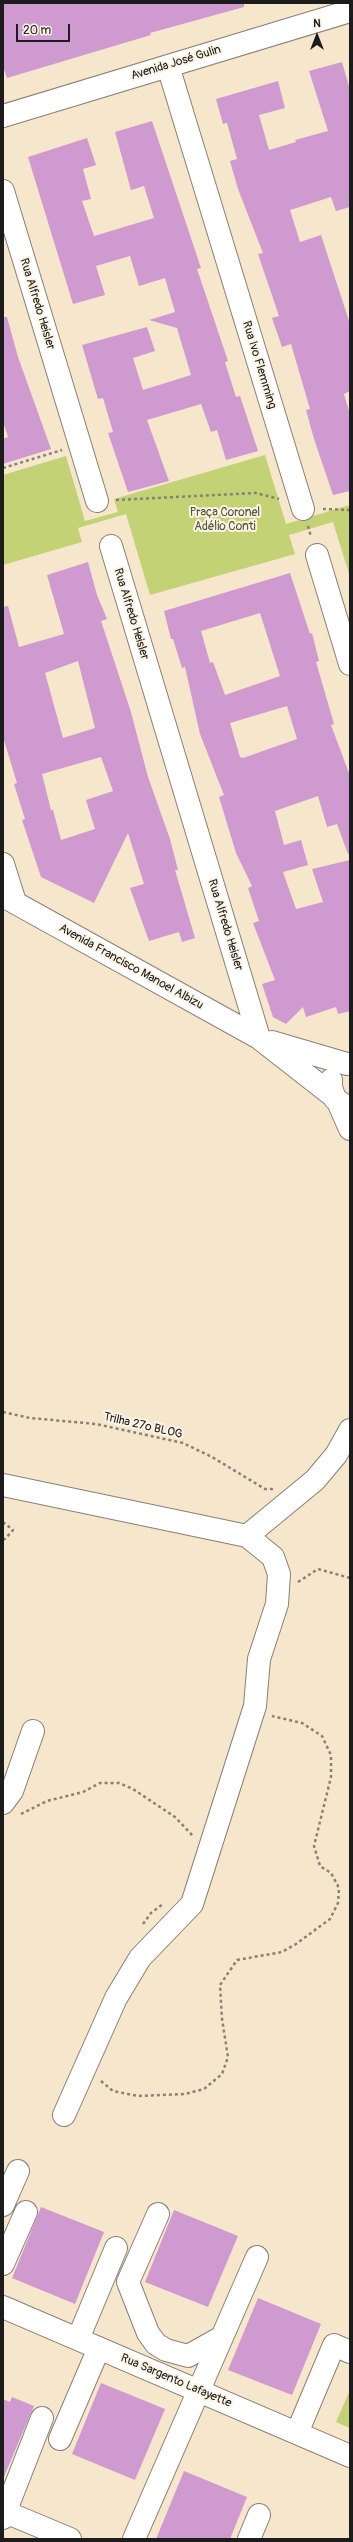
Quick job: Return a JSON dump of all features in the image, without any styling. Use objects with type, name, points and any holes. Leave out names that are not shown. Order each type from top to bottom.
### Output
[{"type":"street","name":"Avenida José Gulin","points":[[3,116],[350,10]]},
{"type":"street","name":"Rua Ivo Flemming","points":[[168,66],[303,509]]},
{"type":"street","name":"Rua Alfredo Heisler","points":[[3,191],[97,501]]},
{"type":"street","name":"Rua Alfredo Heisler","points":[[111,546],[260,1038]]},
{"type":"street","points":[[317,555],[350,664]]},
{"type":"street","points":[[3,864],[9,899]]},
{"type":"street","name":"Avenida Francisco Manoel Albizu","points":[[9,899],[260,1038],[340,1102]]},
{"type":"street","name":"Avenida Francisco Manoel Albizu","points":[[260,1038],[348,1064]]},
{"type":"street","points":[[348,1064],[335,1073],[332,1080],[350,1129]]},
{"type":"street","points":[[248,1536],[316,1480],[336,1455],[350,1430]]},
{"type":"street","points":[[3,1485],[248,1536],[272,1557],[279,1574],[277,1604],[259,1658],[255,1706],[192,1904],[140,1958],[116,1998],[92,2049],[64,2115]]},
{"type":"street","points":[[12,1809],[12,1791],[33,1731]]},
{"type":"street","points":[[3,2205],[18,2171]]},
{"type":"street","points":[[3,2264],[26,2212]]},
{"type":"street","points":[[158,2214],[128,2282],[148,2333],[156,2344],[166,2350],[188,2356],[222,2337]]},
{"type":"street","points":[[78,2339],[116,2248]]},
{"type":"street","points":[[134,2539],[257,2257]]},
{"type":"street","name":"Rua Sargento Lafayette","points":[[3,2307],[350,2456]]},
{"type":"street","points":[[297,2433],[334,2345],[350,2352]]},
{"type":"street","points":[[60,2439],[99,2348]]},
{"type":"street","points":[[156,2373],[166,2350]]},
{"type":"street","points":[[42,2418],[4,2514],[70,2539]]},
{"type":"street","points":[[249,2539],[260,2515]]},
{"type":"path","points":[[3,468],[80,445]]},
{"type":"path","points":[[97,501],[256,493],[303,509],[350,510]]},
{"type":"path","points":[[303,509],[317,555]]},
{"type":"path","name":"Trilha 27º BLOG","points":[[3,1412],[30,1418],[96,1424],[182,1443],[212,1457],[265,1489],[278,1489]]},
{"type":"path","points":[[3,1522],[13,1530],[5,1539],[3,1539]]},
{"type":"path","points":[[277,1604],[296,1583],[318,1569],[350,1578]]},
{"type":"path","points":[[92,2049],[93,2071],[101,2081],[113,2091],[138,2096],[185,2094],[204,2089],[222,2074],[228,2057],[222,2019],[220,1985],[237,1960],[282,1952],[296,1944],[330,1919],[338,1903],[339,1888],[331,1873],[320,1866],[314,1846],[331,1777],[332,1755],[322,1736],[302,1724],[275,1717],[255,1706]]},
{"type":"path","points":[[12,1809],[83,1792],[100,1783],[119,1783],[133,1789],[175,1817],[192,1834],[194,1841]]},
{"type":"path","points":[[142,1926],[151,1913],[165,1901]]},
{"type":"green space","name":"Praça Coronel Adélio Conti","points":[[265,455],[286,524],[350,505],[350,577],[333,522],[289,535],[295,554],[150,595],[126,514],[78,528],[82,542],[3,565],[3,475],[66,456],[85,521],[118,512],[114,499]]},
{"type":"green space","points":[[350,2390],[350,2428],[336,2422]]},
{"type":"building","points":[[3,3],[244,3],[244,7],[150,33],[151,35],[7,78],[3,66]]},
{"type":"building","points":[[342,62],[350,90],[350,207],[336,211],[331,197],[290,210],[300,242],[321,235],[350,324],[350,391],[344,394],[350,414],[350,491],[333,495],[314,439],[306,410],[310,409],[291,344],[282,347],[272,318],[279,316],[258,254],[263,253],[238,189],[230,161],[237,159],[227,123],[223,124],[216,99],[278,81],[285,108],[259,115],[269,150],[296,142],[295,140],[328,131],[309,71]]},
{"type":"building","points":[[152,121],[201,268],[197,269],[228,361],[225,362],[236,397],[240,396],[258,451],[226,460],[217,430],[211,432],[201,404],[147,420],[169,481],[128,492],[108,433],[113,432],[103,398],[98,399],[82,345],[147,327],[155,351],[133,358],[143,390],[191,375],[177,328],[149,320],[175,312],[165,278],[139,286],[130,256],[96,266],[105,295],[73,304],[28,157],[87,138],[96,165],[83,169],[91,199],[82,201],[94,236],[154,218],[144,186],[131,190],[115,132]]},
{"type":"building","points":[[3,317],[7,317],[18,357],[51,449],[3,464],[3,439],[8,437],[3,421]]},
{"type":"building","points":[[88,562],[97,595],[107,619],[101,621],[131,712],[148,777],[170,839],[178,870],[175,870],[195,938],[182,942],[179,932],[149,941],[130,888],[144,884],[128,833],[94,903],[41,877],[22,820],[25,819],[14,784],[17,783],[3,737],[3,607],[8,606],[19,647],[64,634],[47,575]],"holes":[[[78,661],[95,728],[63,738],[45,673]],[[101,757],[113,791],[86,800],[95,829],[61,840],[53,810],[51,810],[42,774]]]},
{"type":"building","points":[[290,573],[310,634],[312,633],[319,661],[316,662],[334,724],[331,725],[350,776],[350,853],[348,854],[337,824],[327,827],[318,796],[275,811],[284,845],[301,840],[308,865],[283,872],[296,909],[323,902],[312,869],[350,860],[350,1011],[338,1014],[336,1007],[306,1017],[303,1007],[286,1024],[273,1017],[262,984],[275,980],[253,923],[259,921],[248,888],[252,886],[236,853],[219,797],[224,795],[200,734],[185,667],[182,668],[173,639],[171,639],[164,611]],"holes":[[[260,613],[280,676],[225,695],[213,662],[210,663],[201,631]],[[287,706],[297,739],[243,758],[240,757],[230,723]]]},
{"type":"building","points":[[41,2207],[104,2232],[75,2304],[12,2278]]},
{"type":"building","points":[[174,2210],[238,2236],[208,2307],[145,2282]]},
{"type":"building","points":[[258,2298],[321,2324],[292,2395],[228,2370]]},
{"type":"building","points":[[101,2383],[165,2409],[135,2480],[72,2454]]},
{"type":"building","points":[[12,2397],[34,2406],[3,2479],[3,2399],[10,2402]]},
{"type":"building","points":[[184,2471],[247,2497],[230,2539],[156,2539]]}]
